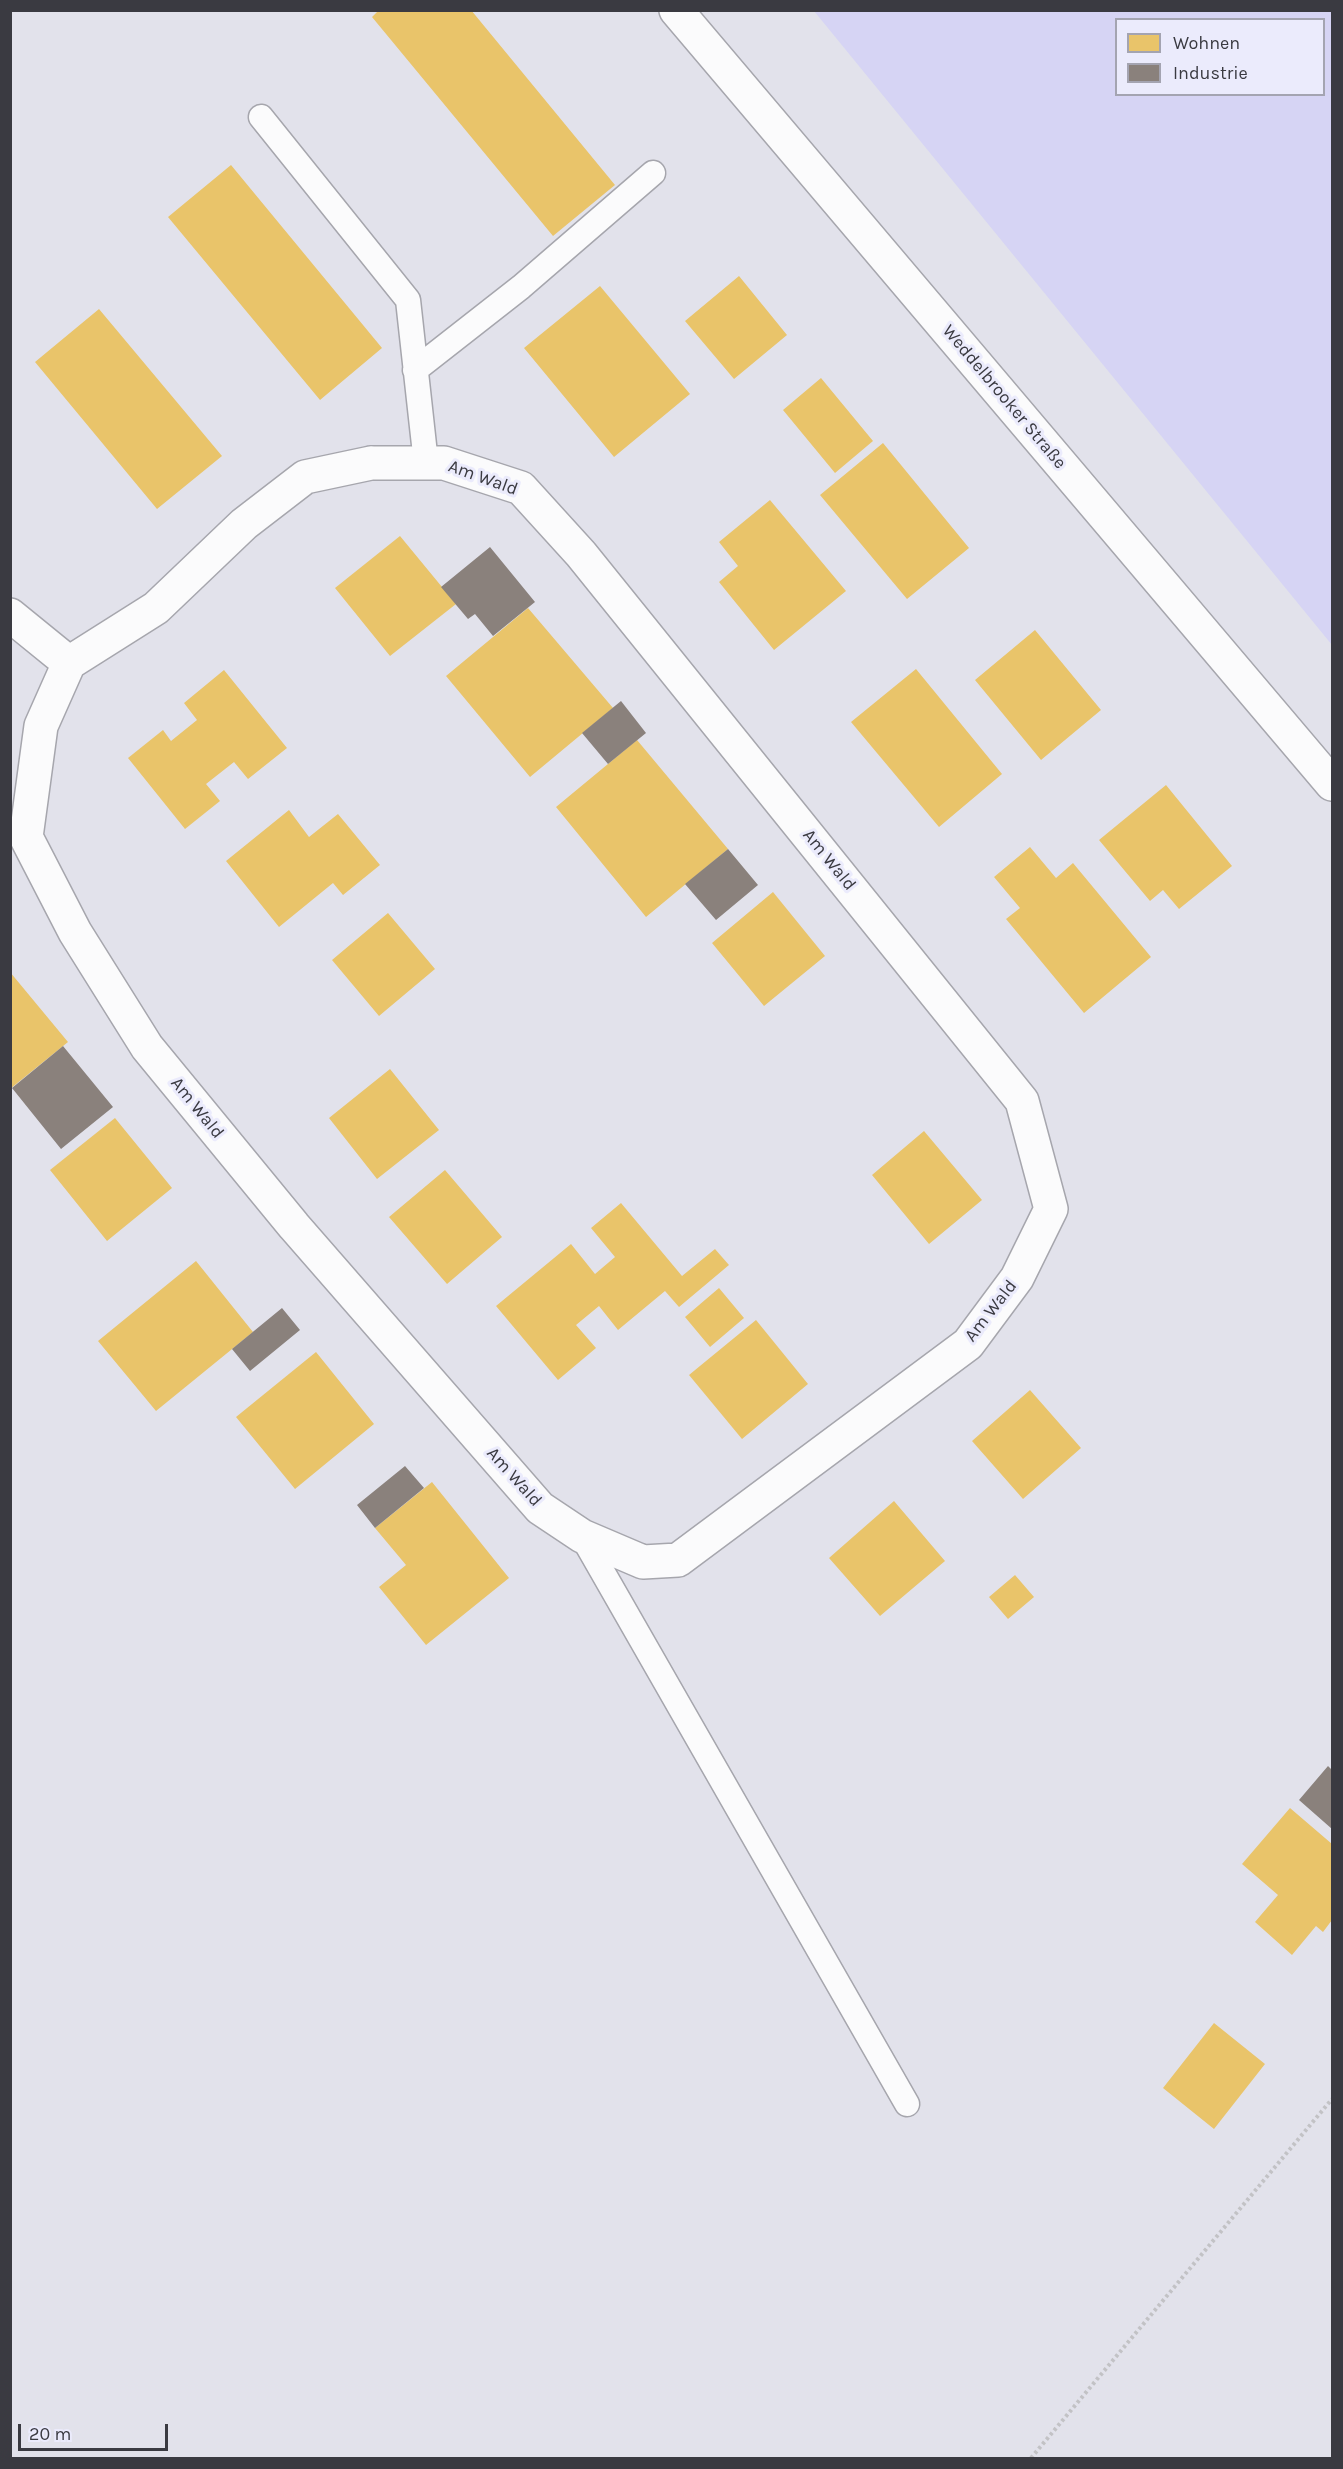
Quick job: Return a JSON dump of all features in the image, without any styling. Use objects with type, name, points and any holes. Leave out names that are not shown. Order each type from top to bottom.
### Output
[{"type":"street","name":"Weddelbrooker Straße","points":[[676,10],[1332,784]]},
{"type":"street","name":"Am Wald","points":[[444,462],[521,488],[581,554],[1022,1101],[1051,1209],[1017,1278],[968,1344],[678,1560],[643,1562],[582,1536],[540,1508],[294,1226],[147,1047],[75,932],[26,837],[41,726],[69,663],[156,608],[244,524],[305,477],[371,463],[426,463],[444,462]]},
{"type":"street","points":[[10,615],[69,663]]},
{"type":"lane","points":[[261,117],[408,300],[426,463]]},
{"type":"lane","points":[[416,370],[521,287],[652,173]]},
{"type":"lane","points":[[582,1536],[907,2104]]},
{"type":"path","points":[[1031,2458],[1332,2099]]},
{"type":"shaded area","points":[[814,11],[1332,11],[1332,645]]},
{"type":"building: Wohnen","points":[[379,10],[471,10],[615,185],[553,236],[372,17]]},
{"type":"building: Wohnen","points":[[231,165],[382,348],[320,400],[168,217]]},
{"type":"building: Wohnen","points":[[739,276],[787,335],[734,379],[685,321]]},
{"type":"building: Wohnen","points":[[600,286],[690,394],[614,457],[524,348]]},
{"type":"building: Wohnen","points":[[99,309],[222,456],[157,509],[35,362]]},
{"type":"building: Wohnen","points":[[821,378],[873,441],[835,473],[783,410]]},
{"type":"building: Wohnen","points":[[883,443],[969,548],[907,599],[820,495]]},
{"type":"building: Wohnen","points":[[770,500],[846,591],[774,650],[719,582],[738,566],[719,542]]},
{"type":"building: Wohnen","points":[[400,536],[456,604],[390,656],[335,588]]},
{"type":"building: Wohnen","points":[[528,608],[613,708],[530,777],[446,676]]},
{"type":"building: Wohnen","points":[[1035,630],[1101,710],[1041,760],[975,680]]},
{"type":"building: Wohnen","points":[[916,669],[1002,774],[939,827],[851,722]]},
{"type":"building: Wohnen","points":[[224,670],[287,748],[248,779],[234,762],[206,784],[220,801],[185,829],[128,758],[163,730],[171,741],[197,720],[184,703]]},
{"type":"building: Wohnen","points":[[637,740],[728,849],[646,917],[556,807]]},
{"type":"building: Wohnen","points":[[1166,785],[1232,866],[1179,909],[1163,890],[1150,901],[1099,840]]},
{"type":"building: Wohnen","points":[[289,810],[309,837],[338,814],[380,865],[343,895],[333,883],[279,927],[226,861]]},
{"type":"building: Wohnen","points":[[1030,847],[1056,878],[1073,863],[1151,957],[1084,1013],[1006,919],[1020,908],[994,877]]},
{"type":"building: Wohnen","points":[[773,892],[825,956],[764,1006],[712,943]]},
{"type":"building: Wohnen","points":[[388,913],[435,969],[379,1016],[332,960]]},
{"type":"building: Wohnen","points":[[10,972],[68,1042],[10,1089]]},
{"type":"building: Wohnen","points":[[390,1069],[439,1130],[377,1179],[329,1118]]},
{"type":"building: Wohnen","points":[[115,1118],[172,1188],[107,1241],[50,1170]]},
{"type":"building: Wohnen","points":[[924,1131],[982,1200],[929,1244],[872,1175]]},
{"type":"building: Wohnen","points":[[445,1170],[502,1237],[447,1284],[389,1217]]},
{"type":"building: Wohnen","points":[[621,1203],[682,1276],[715,1249],[729,1265],[679,1307],[665,1291],[618,1330],[599,1306],[576,1325],[596,1348],[558,1380],[496,1306],[571,1244],[595,1274],[615,1257],[591,1228]]},
{"type":"building: Wohnen","points":[[196,1261],[253,1332],[156,1411],[98,1341]]},
{"type":"building: Wohnen","points":[[719,1288],[744,1318],[710,1347],[685,1317]]},
{"type":"building: Wohnen","points":[[756,1320],[808,1384],[742,1439],[689,1375]]},
{"type":"building: Wohnen","points":[[316,1352],[374,1424],[295,1489],[236,1417]]},
{"type":"building: Wohnen","points":[[1030,1390],[1081,1448],[1023,1499],[972,1441]]},
{"type":"building: Wohnen","points":[[432,1482],[509,1578],[426,1645],[379,1587],[406,1565],[375,1528]]},
{"type":"building: Wohnen","points":[[894,1501],[945,1561],[880,1616],[829,1558]]},
{"type":"building: Wohnen","points":[[1015,1575],[1034,1597],[1008,1619],[989,1597]]},
{"type":"building: Wohnen","points":[[1290,1808],[1332,1844],[1332,1920],[1323,1932],[1316,1926],[1292,1955],[1255,1922],[1278,1895],[1242,1864]]},
{"type":"building: Wohnen","points":[[1214,2023],[1265,2064],[1214,2129],[1163,2088]]},
{"type":"building: Industrie","points":[[490,547],[535,602],[493,636],[475,614],[468,619],[441,587]]},
{"type":"building: Industrie","points":[[621,701],[646,733],[608,764],[582,733]]},
{"type":"building: Industrie","points":[[728,849],[758,885],[716,920],[685,884]]},
{"type":"building: Industrie","points":[[63,1046],[113,1107],[61,1149],[12,1088]]},
{"type":"building: Industrie","points":[[282,1308],[300,1330],[250,1371],[232,1349]]},
{"type":"building: Industrie","points":[[405,1466],[424,1488],[375,1528],[357,1505]]},
{"type":"building: Industrie","points":[[1328,1766],[1332,1770],[1332,1829],[1299,1800]]}]
